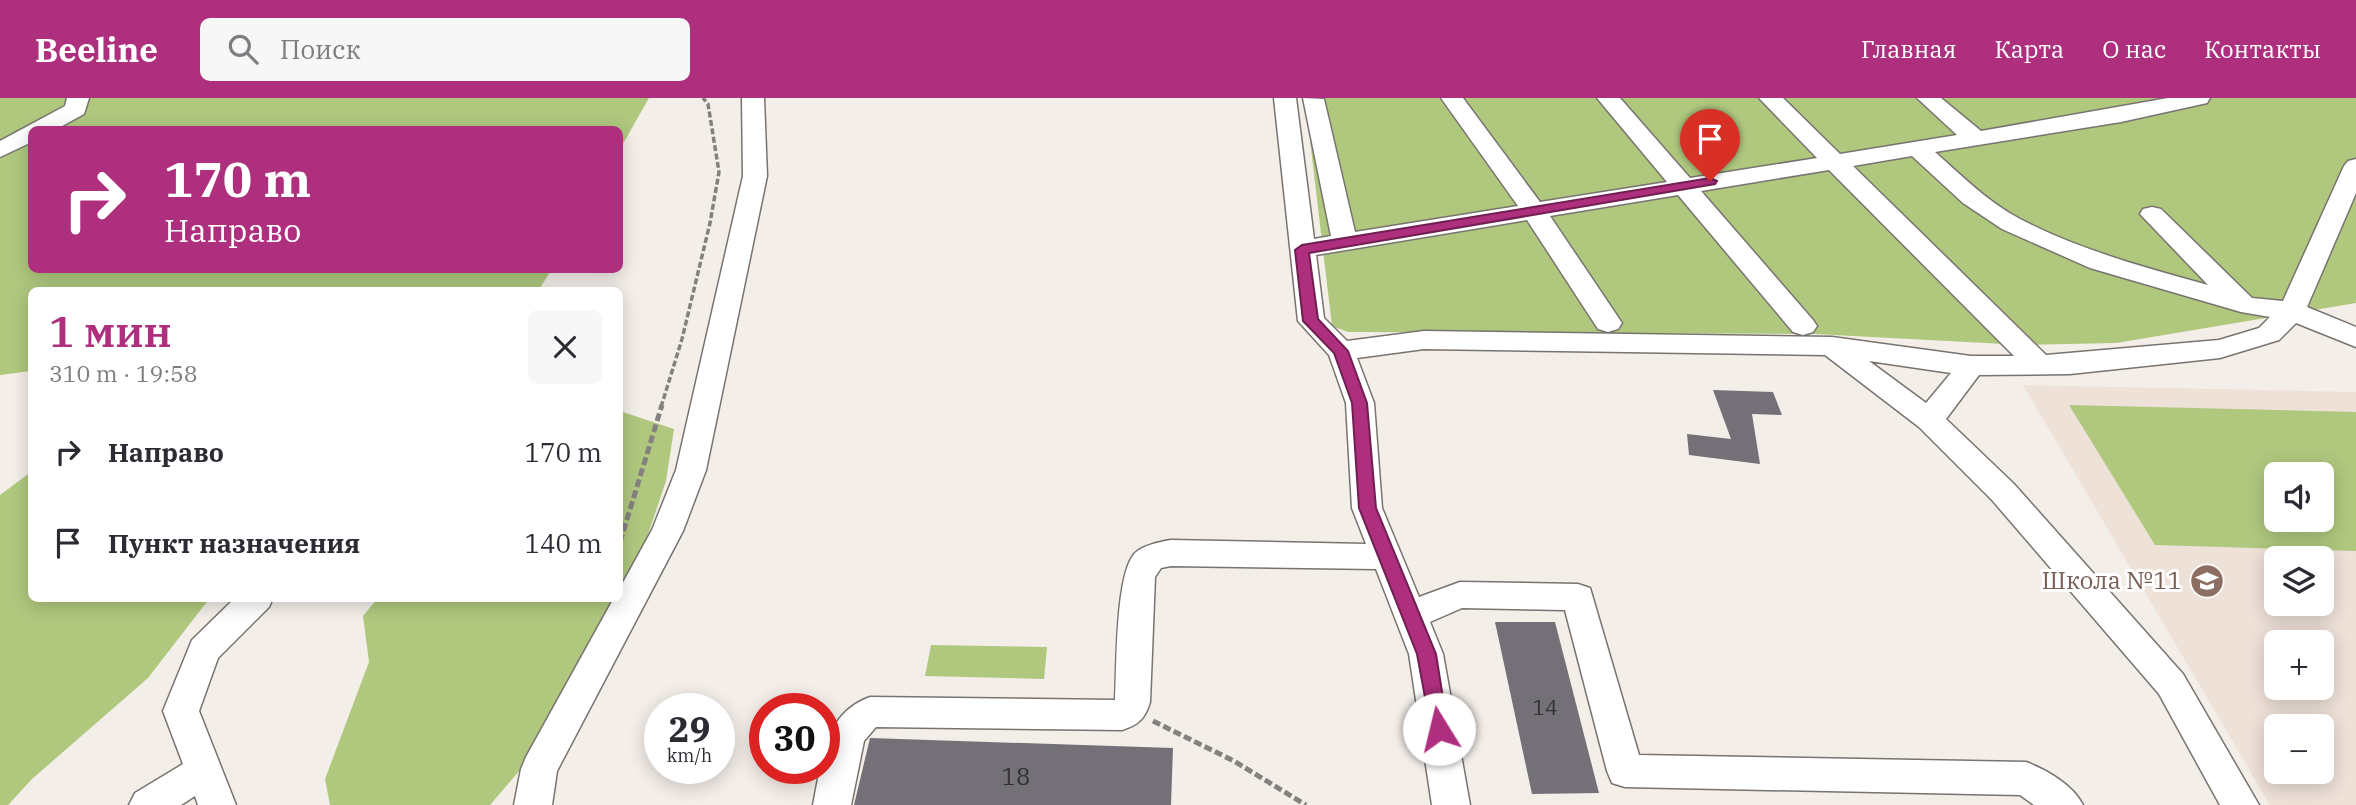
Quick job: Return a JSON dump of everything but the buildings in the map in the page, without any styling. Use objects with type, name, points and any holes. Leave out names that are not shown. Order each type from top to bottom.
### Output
[{"type":"street","points":[[44,126],[76,109],[78,98]]},
{"type":"street","points":[[533,805],[539,769],[667,530],[691,470],[755,176],[752,98]]},
{"type":"street","points":[[1452,98],[1534,211],[1608,323]]},
{"type":"street","points":[[1608,98],[1803,326]]},
{"type":"street","points":[[1770,98],[2040,365]]},
{"type":"street","points":[[1928,98],[1976,139]]},
{"type":"street","points":[[1302,250],[2121,115],[2199,98]]},
{"type":"street","points":[[1299,99],[1345,242]]},
{"type":"street","points":[[1299,99],[1302,250],[1311,321],[1340,351],[1360,403],[1367,508],[1426,654],[1451,805]]},
{"type":"street","points":[[0,149],[28,135]]},
{"type":"street","points":[[1916,148],[1972,198],[2011,224],[2099,262],[2250,306],[2291,311],[2356,338]]},
{"type":"street","points":[[1340,351],[1424,340],[1832,346],[1971,366],[2040,365],[2220,349],[2269,334],[2291,311],[2356,166]]},
{"type":"street","points":[[2152,214],[2227,289],[2250,306]]},
{"type":"street","points":[[1832,346],[1929,420],[2003,492],[2171,684],[2240,805]]},
{"type":"street","points":[[1929,420],[1971,366]]},
{"type":"street","points":[[832,805],[849,729],[858,718],[870,712],[1122,716],[1130,709],[1139,577],[1143,563],[1154,555],[1171,553],[1388,557]]},
{"type":"street","points":[[1410,615],[1460,596],[1578,597],[1625,771],[2026,779],[2064,805]]},
{"type":"street","points":[[217,805],[181,710],[204,650],[253,602]]},
{"type":"street","points":[[148,805],[204,771]]},
{"type":"path","points":[[623,532],[682,339],[710,223],[719,172],[708,104],[703,98]]},
{"type":"path","points":[[1130,709],[1234,761],[1306,805]]},
{"type":"shaded area","name":"Школа №11","points":[[2023,385],[2356,392],[2356,805],[2270,805]]},
{"type":"green space","points":[[0,98],[649,98],[623,144],[623,126],[28,126],[28,273],[549,273],[541,287],[28,287],[28,371],[0,375]]},
{"type":"green space","points":[[1305,98],[2356,98],[2356,303],[2116,343],[2023,345],[1815,334],[1348,332],[1332,326]]},
{"type":"green space","points":[[2069,405],[2356,412],[2356,551],[2334,550],[2334,546],[2264,546],[2264,548],[2155,545]]},
{"type":"green space","points":[[623,412],[674,429],[666,481],[635,573],[623,599]]},
{"type":"green space","points":[[28,474],[28,602],[207,602],[148,678],[32,779],[8,805],[0,805],[0,495]]},
{"type":"green space","points":[[375,602],[622,602],[573,708],[490,805],[330,805],[325,779],[369,662],[363,616]]},
{"type":"green space","points":[[931,645],[1047,647],[1044,679],[925,676]]},
{"type":"place","name":"Школа №11","points":[[2207,581]]},
{"type":"route","points":[[1439,729],[1426,654],[1367,508],[1360,403],[1340,351],[1311,321],[1302,250],[1710,181]]}]
